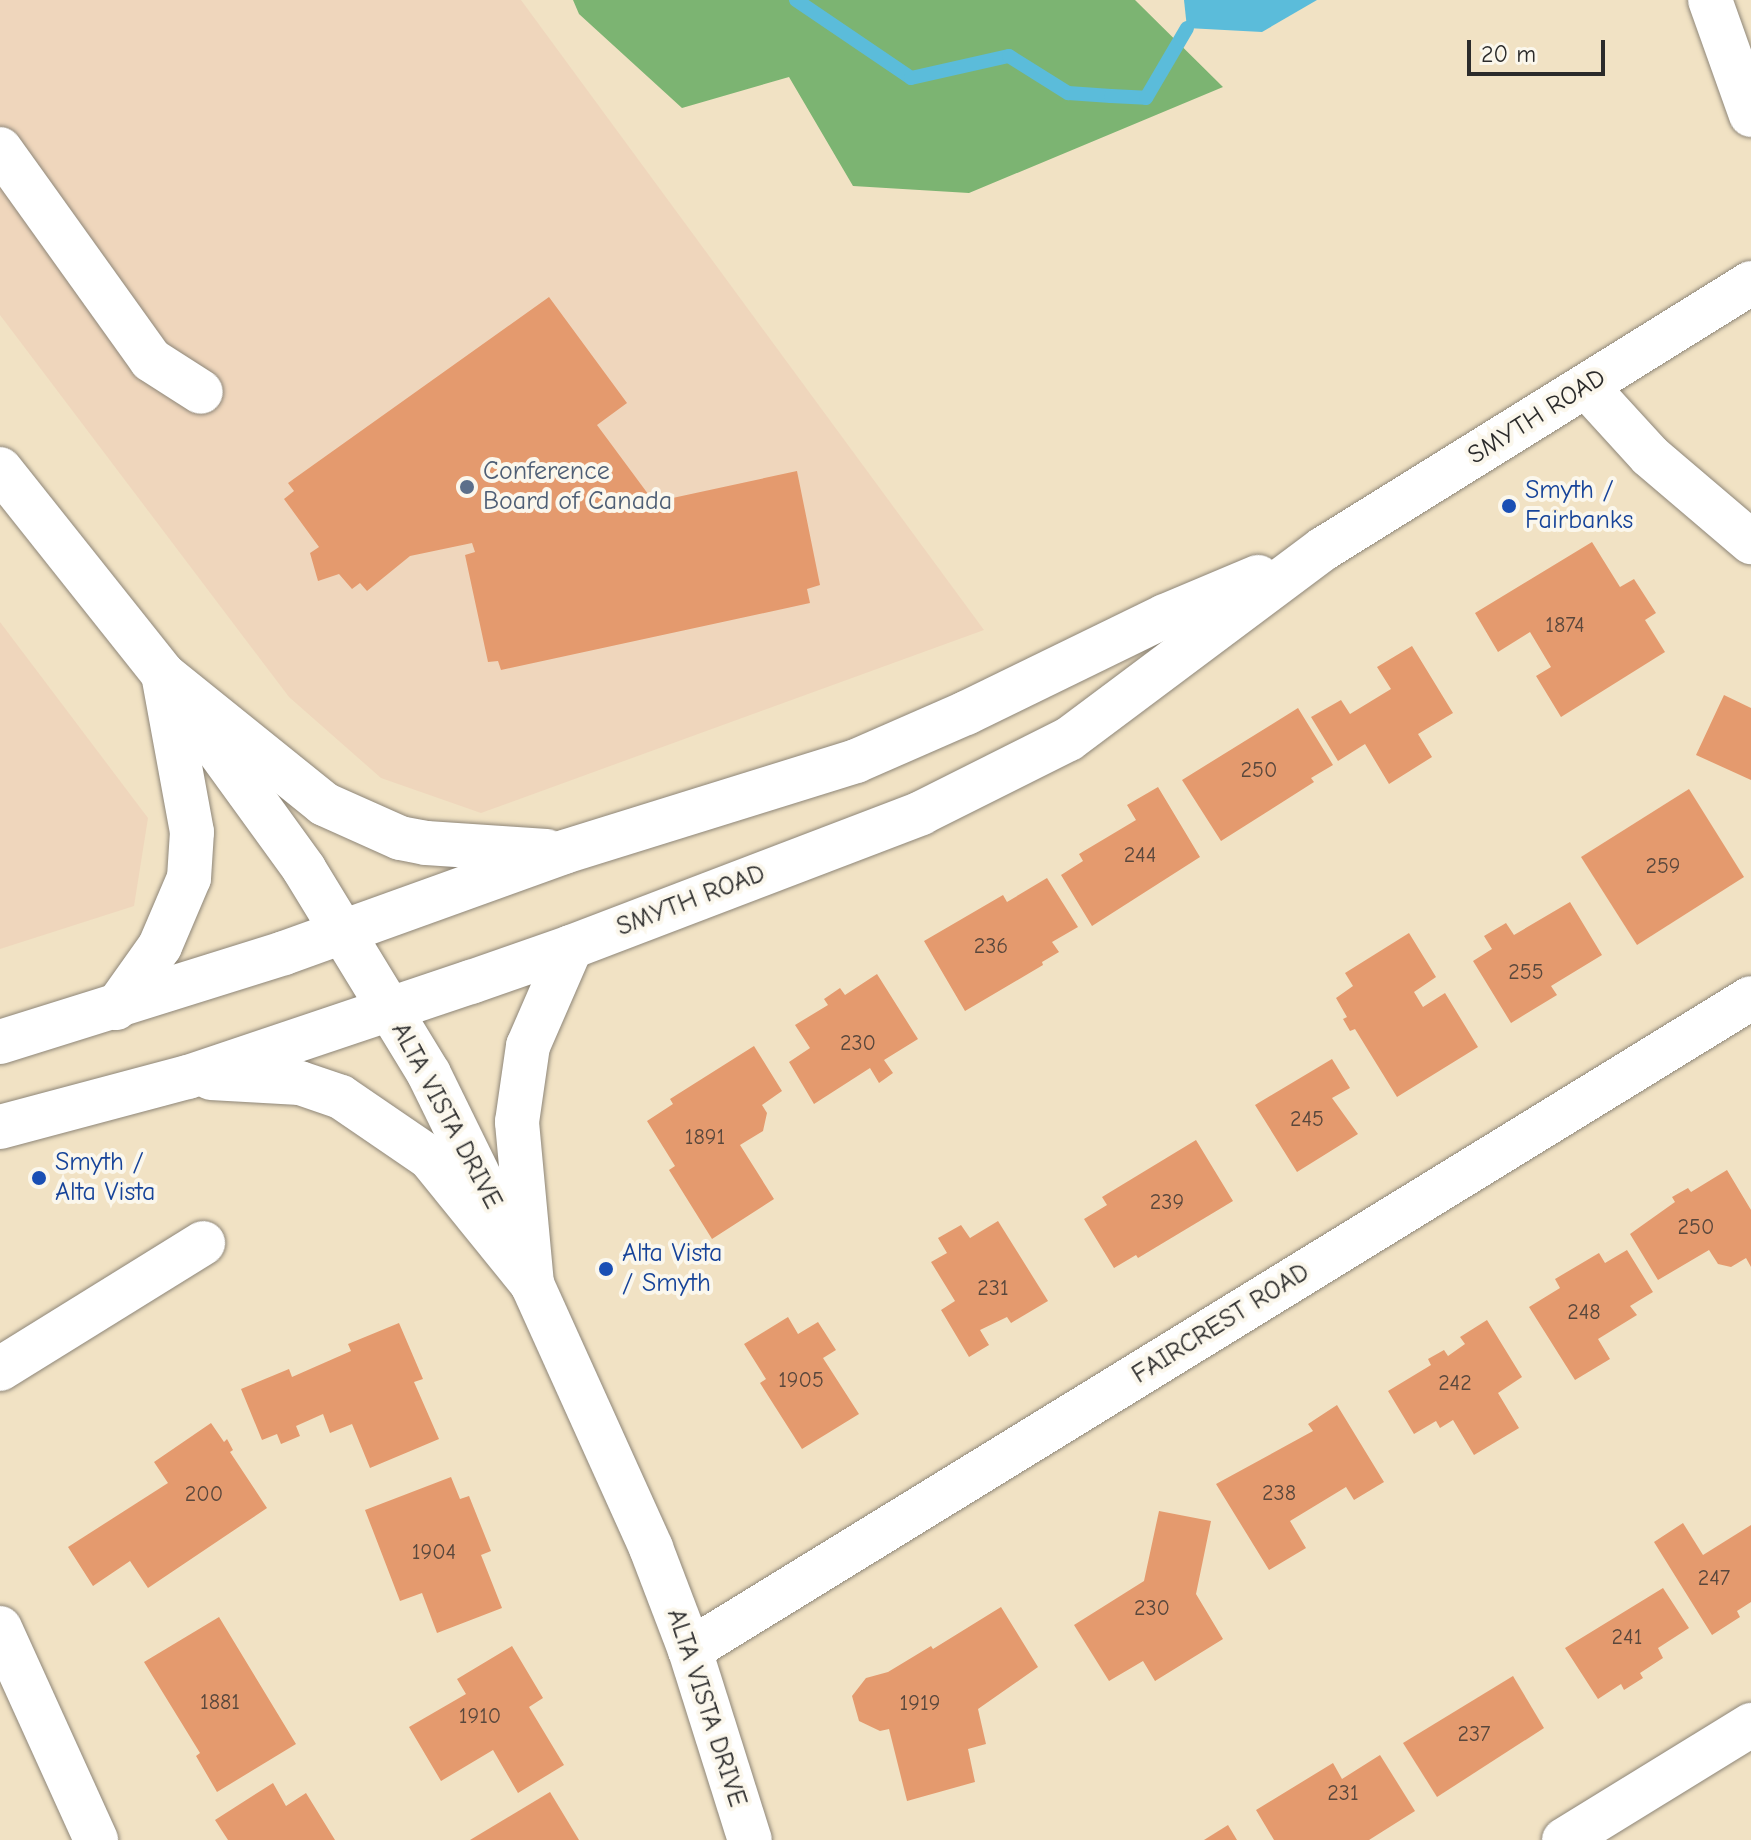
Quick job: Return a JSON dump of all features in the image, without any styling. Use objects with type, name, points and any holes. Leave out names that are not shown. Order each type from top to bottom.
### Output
[{"type":"main road","points":[[1710,0],[1751,115]]},
{"type":"main road","points":[[0,149],[151,360],[201,392]]},
{"type":"main road","name":"SMYTH ROAD","points":[[0,1127],[188,1077],[571,947],[921,813],[1069,739],[1323,549],[1751,283]]},
{"type":"main road","points":[[1587,387],[1650,456],[1751,542]]},
{"type":"main road","name":"ALTA VISTA DRIVE","points":[[0,469],[163,674],[304,869],[429,1074],[532,1284],[651,1548],[690,1650],[750,1840]]},
{"type":"main road","name":"SMYTH ROAD","points":[[0,1042],[116,1008],[344,933],[564,852],[856,761],[966,713],[1165,616],[1323,549]]},
{"type":"main road","points":[[163,674],[324,804],[400,838],[426,843],[564,852]]},
{"type":"main road","points":[[116,1008],[160,946],[189,878],[192,832],[163,674]]},
{"type":"main road","points":[[532,1284],[517,1122],[528,1046],[571,947]]},
{"type":"main road","name":"FAIRCREST ROAD","points":[[690,1650],[1751,998]]},
{"type":"main road","points":[[188,1077],[300,1083],[341,1097],[430,1158],[532,1284]]},
{"type":"main road","points":[[0,1369],[203,1243]]},
{"type":"main road","points":[[0,1628],[96,1840]]},
{"type":"main road","points":[[1564,1840],[1751,1725]]},
{"type":"shaded area","points":[[0,0],[521,0],[984,630],[481,813],[381,778],[289,697],[0,315]]},
{"type":"shaded area","points":[[0,622],[148,818],[134,906],[0,949]]},
{"type":"green space","points":[[573,0],[1135,0],[1223,87],[969,193],[853,186],[789,77],[682,108],[579,14]]},
{"type":"water","points":[[1184,0],[1317,0],[1262,32],[1187,28]]},
{"type":"building","name":"Conference Board of Canada","points":[[549,297],[627,403],[597,425],[654,502],[797,471],[820,585],[807,589],[810,603],[501,670],[498,661],[488,662],[465,555],[475,552],[472,543],[410,556],[367,591],[360,583],[352,589],[339,574],[318,581],[310,553],[319,547],[284,499],[294,491],[288,483]]},
{"type":"building","points":[[1592,542],[1620,587],[1634,579],[1656,613],[1645,620],[1665,652],[1561,717],[1536,676],[1551,667],[1530,632],[1498,652],[1475,613]]},
{"type":"building","points":[[1412,646],[1453,713],[1418,734],[1432,757],[1389,784],[1365,744],[1338,761],[1311,717],[1341,700],[1350,714],[1391,689],[1377,667]]},
{"type":"building","points":[[1724,695],[1751,708],[1751,780],[1696,755]]},
{"type":"building","points":[[1298,708],[1333,765],[1311,778],[1314,782],[1221,841],[1182,780]]},
{"type":"building","points":[[1158,787],[1200,857],[1092,926],[1061,875],[1083,861],[1079,854],[1136,820],[1127,805]]},
{"type":"building","points":[[1689,789],[1744,877],[1637,945],[1581,857]]},
{"type":"building","points":[[1047,878],[1078,927],[1052,942],[1059,952],[1042,962],[1043,965],[965,1011],[924,941],[1003,895],[1007,902]]},
{"type":"building","points":[[1570,902],[1602,955],[1551,986],[1557,995],[1511,1023],[1473,961],[1492,949],[1484,936],[1506,923],[1514,935]]},
{"type":"building","points":[[1409,933],[1436,977],[1414,992],[1423,1007],[1445,993],[1478,1047],[1397,1097],[1355,1029],[1350,1031],[1343,1019],[1347,1017],[1336,998],[1353,986],[1345,973]]},
{"type":"building","points":[[877,974],[918,1039],[884,1060],[893,1073],[879,1083],[870,1068],[814,1104],[789,1062],[810,1048],[795,1025],[828,1005],[824,999],[840,988],[845,995]]},
{"type":"building","points":[[754,1046],[782,1091],[762,1105],[767,1113],[763,1131],[740,1145],[774,1199],[712,1239],[669,1170],[675,1166],[647,1121],[673,1104],[670,1099]]},
{"type":"building","points":[[1332,1059],[1350,1088],[1332,1098],[1358,1134],[1297,1172],[1255,1105]]},
{"type":"building","points":[[1196,1140],[1233,1201],[1138,1258],[1136,1255],[1114,1268],[1084,1219],[1107,1205],[1102,1197]]},
{"type":"building","points":[[1727,1170],[1751,1210],[1751,1267],[1746,1258],[1731,1267],[1718,1264],[1709,1250],[1658,1280],[1630,1234],[1675,1202],[1672,1197],[1688,1188],[1691,1192]]},
{"type":"building","points":[[998,1221],[1048,1301],[1011,1323],[1007,1317],[980,1330],[989,1345],[969,1357],[941,1310],[955,1301],[931,1262],[947,1253],[938,1238],[961,1225],[970,1238]]},
{"type":"building","points":[[1627,1250],[1653,1292],[1630,1306],[1637,1315],[1598,1339],[1610,1359],[1575,1380],[1529,1307],[1560,1288],[1555,1279],[1599,1253],[1605,1263]]},
{"type":"building","points":[[788,1317],[798,1334],[818,1322],[836,1350],[823,1358],[859,1414],[802,1449],[760,1383],[766,1379],[744,1344]]},
{"type":"building","points":[[1487,1320],[1522,1377],[1498,1393],[1519,1428],[1474,1455],[1453,1420],[1440,1428],[1436,1421],[1414,1434],[1388,1391],[1431,1365],[1428,1359],[1444,1350],[1448,1356],[1465,1344],[1460,1337]]},
{"type":"building","points":[[399,1323],[423,1379],[414,1382],[439,1439],[370,1468],[352,1424],[330,1433],[323,1414],[296,1426],[300,1436],[281,1444],[277,1434],[262,1440],[241,1389],[289,1369],[292,1377],[351,1351],[348,1344]]},
{"type":"building","points":[[1337,1405],[1384,1482],[1354,1500],[1346,1487],[1290,1521],[1306,1548],[1269,1570],[1216,1484],[1313,1431],[1308,1424]]},
{"type":"building","points":[[211,1423],[224,1442],[227,1439],[233,1450],[230,1452],[267,1508],[148,1588],[130,1561],[93,1586],[68,1547],[168,1483],[154,1462]]},
{"type":"building","points":[[451,1477],[460,1499],[469,1496],[491,1551],[481,1555],[502,1608],[437,1633],[422,1593],[400,1601],[365,1510]]},
{"type":"building","points":[[1159,1511],[1211,1521],[1196,1594],[1223,1639],[1155,1681],[1143,1661],[1109,1681],[1074,1625],[1144,1581]]},
{"type":"building","points":[[1683,1523],[1703,1555],[1751,1525],[1751,1602],[1737,1611],[1740,1617],[1712,1635],[1654,1542]]},
{"type":"building","points":[[1663,1588],[1689,1628],[1658,1648],[1663,1658],[1640,1673],[1643,1678],[1624,1690],[1621,1684],[1598,1699],[1565,1648]]},
{"type":"building","points":[[1001,1607],[1038,1667],[978,1709],[986,1744],[968,1749],[975,1782],[907,1801],[889,1729],[880,1731],[859,1721],[852,1696],[866,1678],[888,1672],[931,1646],[933,1649]]},
{"type":"building","points":[[219,1617],[296,1744],[217,1792],[196,1756],[200,1753],[144,1662]]},
{"type":"building","points":[[512,1646],[543,1698],[529,1707],[564,1765],[518,1793],[493,1750],[441,1781],[409,1727],[466,1694],[457,1679]]},
{"type":"building","points":[[1513,1676],[1544,1728],[1437,1797],[1403,1743]]},
{"type":"building","points":[[1380,1755],[1415,1811],[1369,1840],[1274,1840],[1256,1810],[1333,1763],[1342,1779]]},
{"type":"building","points":[[273,1783],[286,1806],[306,1793],[335,1840],[228,1840],[215,1820]]},
{"type":"building","points":[[550,1792],[579,1840],[470,1840]]},
{"type":"building","points":[[1228,1825],[1237,1840],[1204,1840]]},
{"type":"waterway","points":[[796,0],[911,78],[1009,56],[1068,93],[1146,98],[1187,28]]},
{"type":"place","name":"Conference Board of Canada","points":[[467,487]]},
{"type":"place","name":"Smyth / Fairbanks","points":[[1509,506]]},
{"type":"place","name":"Smyth / Alta Vista","points":[[39,1178]]},
{"type":"place","name":"Alta Vista / Smyth","points":[[606,1269]]}]
